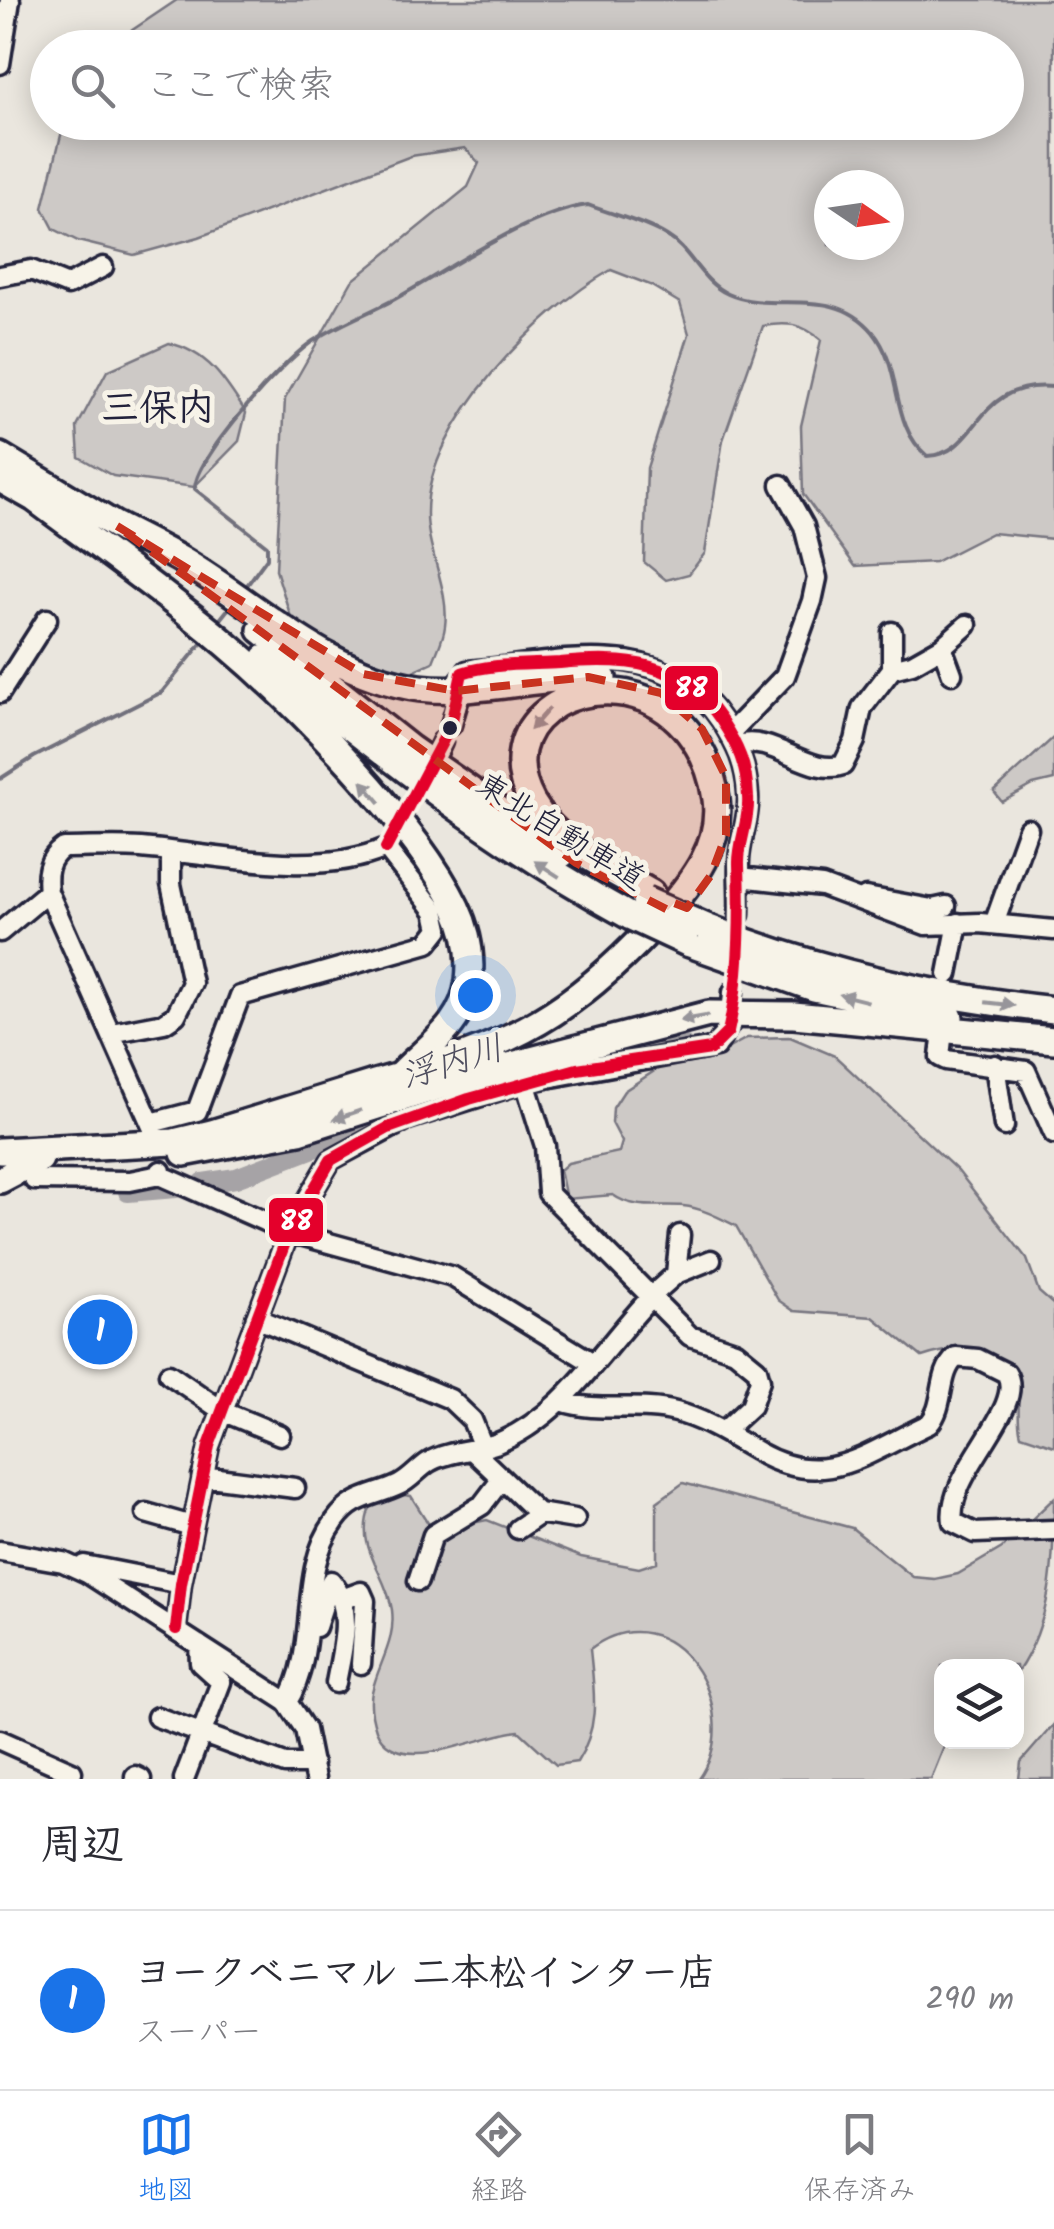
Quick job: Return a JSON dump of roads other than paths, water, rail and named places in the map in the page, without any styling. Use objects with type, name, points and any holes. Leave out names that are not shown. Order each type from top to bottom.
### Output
[{"type":"highway","name":"東北自動車道","points":[[0,456],[117,526],[239,612],[492,808],[642,903],[701,929],[837,970],[938,994],[1054,1010]]},
{"type":"highway","name":"東北自動車道","points":[[0,479],[108,543],[213,617],[402,768],[567,882],[642,903]]},
{"type":"highway","points":[[30,496],[196,620],[275,689],[370,790],[442,883],[466,934],[470,957],[465,999],[447,1032],[398,1077]]},
{"type":"highway","points":[[117,526],[184,562],[312,647],[363,674],[415,687],[455,690],[571,678],[629,681],[676,702],[702,729],[720,761],[728,796],[726,835],[711,875],[694,900],[609,987],[474,1076]]},
{"type":"highway","points":[[0,1180],[38,1162],[174,1142],[462,1060],[552,1014],[632,950],[682,894],[706,859],[717,811],[711,772],[689,732],[660,706],[626,694],[592,692],[561,700],[548,708],[526,736],[522,754],[525,787],[557,834],[642,903]]},
{"type":"highway","name":"東北自動車道","points":[[701,929],[780,977],[876,1003],[1054,1031]]},
{"type":"highway","points":[[0,1161],[215,1150],[300,1130],[474,1076],[710,1014],[794,1015],[1054,1040]]},
{"type":"highway","points":[[0,1136],[38,1162]]},
{"type":"highway","points":[[0,1151],[38,1162]]},
{"type":"street","points":[[0,64],[10,0]]},
{"type":"street","points":[[0,276],[31,270],[68,286],[103,267]]},
{"type":"street","points":[[734,739],[786,676],[817,578],[804,526],[781,484]]},
{"type":"street","points":[[0,693],[47,619]]},
{"type":"street","points":[[892,669],[912,664],[942,647],[967,625]]},
{"type":"street","points":[[734,739],[837,768],[855,742],[862,708],[892,669],[892,632]]},
{"type":"street","points":[[942,647],[952,674]]},
{"type":"street","points":[[444,740],[467,671],[611,659],[640,662],[673,673],[692,685],[734,739],[749,805],[739,860],[739,915]]},
{"type":"street","points":[[994,924],[1028,828]]},
{"type":"street","points":[[389,839],[435,911],[439,930],[428,942],[240,996],[196,1112],[152,1127],[48,892],[51,858],[63,848],[171,852],[264,862],[360,857],[389,839]]},
{"type":"street","points":[[111,1033],[164,1023],[176,1015],[192,983],[171,884],[171,852]]},
{"type":"street","points":[[740,878],[822,886],[926,925],[994,924],[1054,930]]},
{"type":"street","points":[[0,932],[48,892]]},
{"type":"street","points":[[856,900],[872,895],[932,909],[946,906]]},
{"type":"street","points":[[948,974],[958,923]]},
{"type":"street","points":[[176,1628],[202,1476],[289,1232],[331,1160],[341,1151],[408,1119],[525,1082],[711,1049],[724,1040],[732,1007]]},
{"type":"street","points":[[942,1040],[940,1057],[946,1060],[1026,1071],[1054,1134]]},
{"type":"street","points":[[995,1065],[1004,1126]]},
{"type":"street","points":[[525,1082],[545,1146],[548,1193],[690,1336],[736,1351],[757,1369],[760,1380],[751,1406],[724,1431]]},
{"type":"street","points":[[38,1162],[130,1181],[160,1173],[289,1232],[453,1277],[593,1363]]},
{"type":"street","points":[[660,1240],[679,1243],[676,1274]]},
{"type":"street","points":[[306,1650],[315,1571],[322,1544],[337,1518],[360,1497],[400,1485],[432,1460],[478,1449],[533,1424],[562,1401],[651,1297],[676,1274],[710,1260]]},
{"type":"street","points":[[256,1318],[450,1400],[472,1420],[478,1449],[501,1480],[540,1514],[575,1519]]},
{"type":"street","points":[[562,1401],[724,1431],[784,1466],[818,1472],[929,1424],[938,1414],[949,1363],[956,1357],[978,1360],[1006,1373],[1009,1389],[995,1426],[960,1478],[952,1502],[953,1522],[975,1533],[1054,1530]]},
{"type":"street","points":[[169,1374],[224,1412],[280,1435]]},
{"type":"street","points":[[202,1476],[296,1488]]},
{"type":"street","points":[[418,1581],[433,1535],[482,1505],[501,1480]]},
{"type":"street","points":[[146,1513],[192,1526]]},
{"type":"street","points":[[518,1529],[540,1514]]},
{"type":"street","points":[[0,1551],[181,1584]]},
{"type":"street","points":[[63,1562],[176,1628],[286,1702],[305,1729],[314,1771],[284,1764],[156,1717]]},
{"type":"street","points":[[286,1702],[328,1582],[342,1599],[346,1616],[336,1684]]},
{"type":"street","points":[[342,1599],[361,1592],[365,1601],[361,1664]]},
{"type":"street","points":[[184,1779],[221,1682],[200,1663],[199,1645]]},
{"type":"street","points":[[0,1740],[72,1772]]},
{"type":"waterway","points":[[245,588],[267,558],[267,546],[195,489],[210,455],[244,410],[313,341],[515,230],[564,210],[588,205],[658,231],[683,249],[710,281],[728,294],[764,302],[821,304],[857,317],[883,347],[907,428],[927,456],[945,452],[958,443],[1008,394],[1054,387]]},
{"type":"waterway","points":[[217,623],[233,603]]},
{"type":"waterway","points":[[0,779],[34,757],[162,692],[205,639]]},
{"type":"waterway","name":"浮内川","points":[[546,1069],[613,1054],[685,1046]]},
{"type":"waterway","name":"浮内川","points":[[203,1183],[236,1178],[423,1106]]},
{"type":"waterway","name":"浮内川","points":[[128,1192],[176,1188]]},
{"type":"tunnel","points":[[395,826],[427,771]]},
{"type":"place","name":"ヨークベニマル 二本松インター店","points":[[100,1332]]},
{"type":"district","name":"三保内","points":[[158,410]]}]
